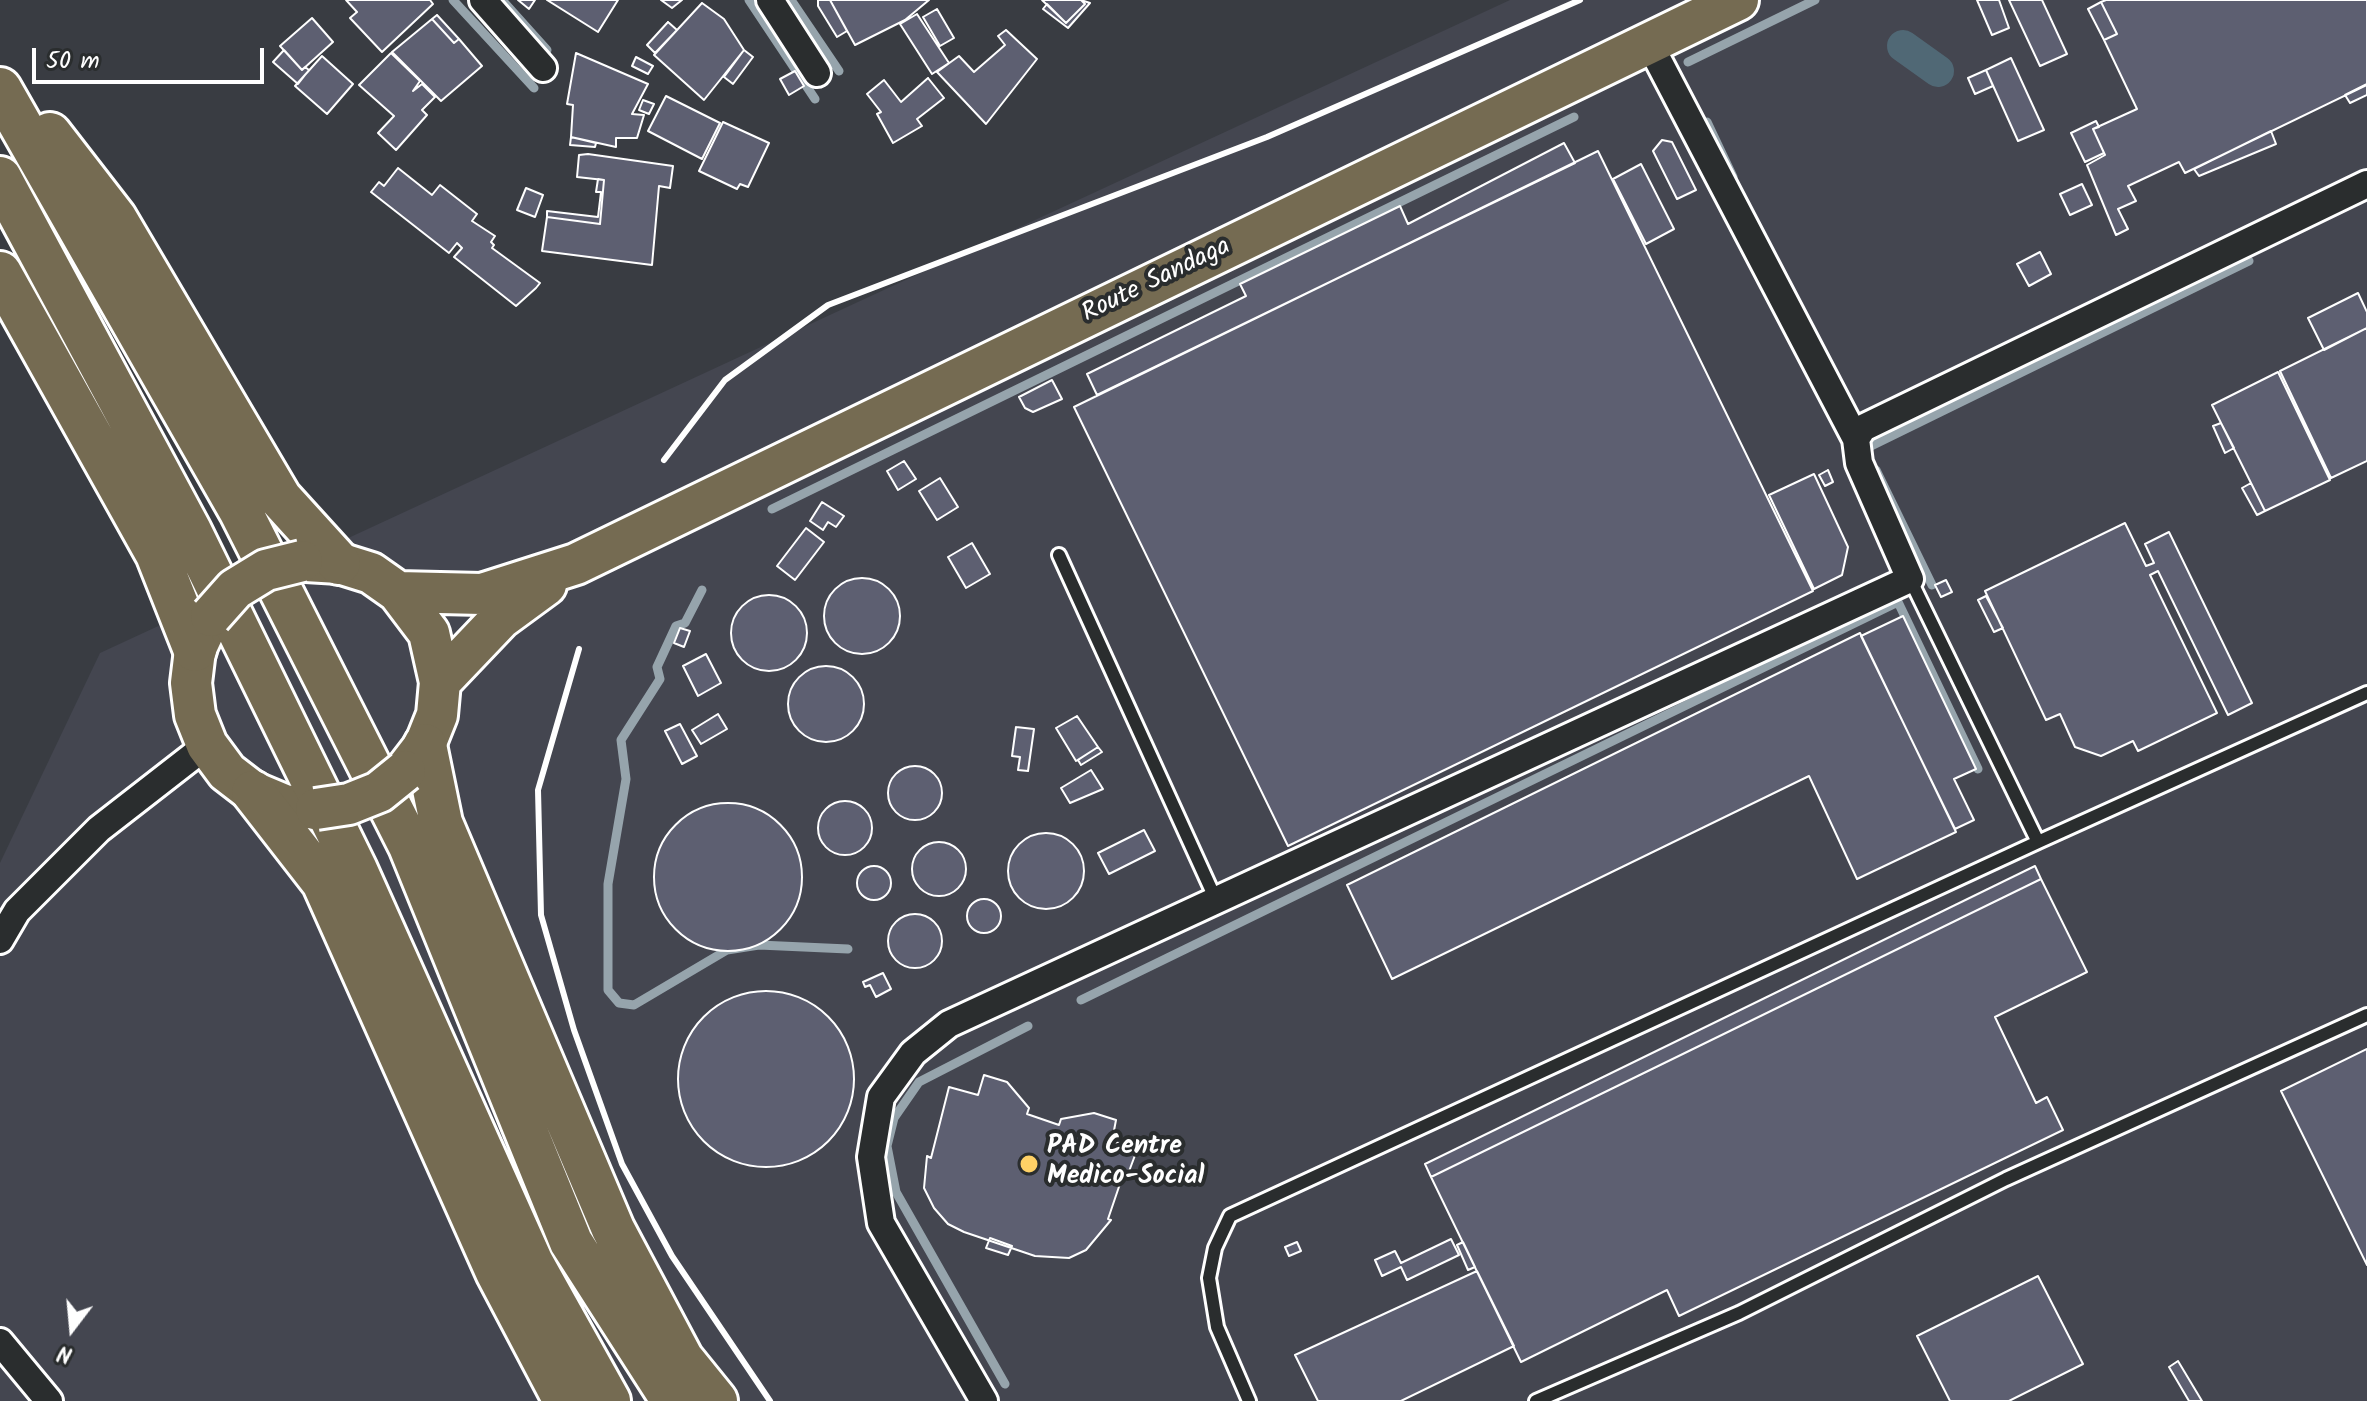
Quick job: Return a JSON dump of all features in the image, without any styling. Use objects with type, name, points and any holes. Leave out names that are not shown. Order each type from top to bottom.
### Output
[{"type":"highway","points":[[0,68],[115,218],[320,562]]},
{"type":"highway","points":[[0,89],[247,524],[410,846],[571,1242],[673,1401]]},
{"type":"highway","points":[[0,178],[190,531],[356,870],[532,1263],[609,1401]]},
{"type":"highway","points":[[0,273],[203,633]]},
{"type":"highway","points":[[415,758],[613,1229],[682,1359],[716,1401]]},
{"type":"highway","points":[[253,792],[323,882],[497,1272],[565,1401]]},
{"type":"main road","name":"Route Sandaga","points":[[576,564],[1738,0]]},
{"type":"main road","points":[[320,562],[371,573],[398,592],[429,633],[440,682],[437,715],[415,758],[379,792],[349,804],[316,809],[284,805],[253,792],[227,772],[207,745],[195,715],[191,683],[203,633],[235,589],[266,570],[320,562]]},
{"type":"main road","points":[[398,592],[482,594],[576,564]]},
{"type":"main road","points":[[440,682],[501,618],[576,564]]},
{"type":"street","points":[[483,0],[543,68]]},
{"type":"street","points":[[770,0],[817,73]]},
{"type":"street","points":[[984,1401],[881,1223],[871,1157],[881,1097],[913,1053],[949,1024],[1910,579],[1859,463],[1856,439],[1649,43]]},
{"type":"street","points":[[1856,439],[1863,428],[2367,184]]},
{"type":"street","points":[[0,940],[17,911],[99,829],[207,745]]},
{"type":"street","points":[[0,1342],[49,1401]]},
{"type":"lane","points":[[1059,555],[1216,900]]},
{"type":"lane","points":[[1910,579],[2038,842]]},
{"type":"lane","points":[[1249,1401],[1217,1327],[1209,1278],[1215,1248],[1230,1216],[2367,693]]},
{"type":"lane","points":[[1536,1401],[1739,1313],[2006,1179],[2367,1015]]},
{"type":"shaded area","points":[[1510,0],[2367,0],[2367,1401],[0,1401],[0,863],[100,653]]},
{"type":"building","points":[[346,0],[430,0],[433,4],[382,52],[350,18],[357,12]]},
{"type":"building","points":[[518,0],[535,0],[529,9]]},
{"type":"building","points":[[547,0],[618,0],[598,32]]},
{"type":"building","points":[[661,0],[682,0],[672,8]]},
{"type":"building","points":[[818,0],[830,0],[847,31],[837,37],[818,6]]},
{"type":"building","points":[[830,0],[929,0],[905,20],[855,45]]},
{"type":"building","points":[[1042,0],[1081,0],[1085,4],[1066,23]]},
{"type":"building","points":[[1081,0],[1090,3],[1068,28],[1043,9],[1047,4],[1066,23],[1085,4]]},
{"type":"building","points":[[1977,0],[1999,0],[2009,28],[1992,35]]},
{"type":"building","points":[[2009,0],[2042,0],[2067,54],[2040,66]]},
{"type":"building","points":[[2367,0],[2367,85],[2185,173],[2179,162],[2128,186],[2136,201],[2118,209],[2128,229],[2116,235],[2087,165],[2105,155],[2093,129],[2137,109],[2104,40],[2117,34],[2101,2]]},
{"type":"building","points":[[2101,2],[2117,34],[2104,40],[2088,9]]},
{"type":"building","points":[[702,3],[724,19],[744,50],[704,100],[654,55]]},
{"type":"building","points":[[937,9],[954,38],[940,46],[923,17]]},
{"type":"building","points":[[917,14],[949,63],[932,74],[900,24]]},
{"type":"building","points":[[437,15],[459,39],[454,43],[432,19]]},
{"type":"building","points":[[312,18],[333,42],[302,70],[280,46]]},
{"type":"building","points":[[432,19],[454,43],[459,39],[482,66],[441,101],[392,52]]},
{"type":"building","points":[[668,22],[677,30],[655,53],[647,45]]},
{"type":"building","points":[[1006,30],[1037,59],[986,124],[937,72],[959,56],[974,72],[1005,45],[998,36]]},
{"type":"building","points":[[284,50],[302,70],[305,67],[309,70],[298,84],[273,62]]},
{"type":"building","points":[[744,50],[753,57],[733,84],[724,77]]},
{"type":"building","points":[[391,53],[420,81],[413,91],[422,84],[435,97],[422,110],[427,115],[396,150],[378,133],[394,116],[359,85]]},
{"type":"building","points":[[576,53],[648,84],[632,114],[644,115],[637,138],[616,138],[616,147],[571,137],[573,105],[567,104]]},
{"type":"building","points":[[322,56],[353,84],[327,114],[295,86]]},
{"type":"building","points":[[636,57],[653,66],[648,74],[632,66]]},
{"type":"building","points":[[2011,58],[2044,130],[2018,141],[1986,70]]},
{"type":"building","points":[[1986,70],[1993,86],[1975,94],[1968,78]]},
{"type":"building","points":[[795,71],[804,86],[789,95],[780,79]]},
{"type":"building","points":[[928,78],[944,98],[917,119],[922,126],[893,143],[877,114],[881,112],[867,94],[884,80],[901,102]]},
{"type":"building","points":[[2367,84],[2367,95],[2350,103],[2345,95]]},
{"type":"building","points":[[666,96],[720,123],[702,159],[648,131]]},
{"type":"building","points":[[643,100],[654,104],[649,114],[639,110]]},
{"type":"building","points":[[2096,121],[2099,127],[2093,129],[2104,153],[2085,162],[2071,133]]},
{"type":"building","points":[[723,122],[769,143],[748,187],[740,184],[737,189],[699,171]]},
{"type":"building","points":[[2271,131],[2276,144],[2199,176],[2194,169]]},
{"type":"building","points":[[571,137],[596,143],[595,147],[570,145]]},
{"type":"building","points":[[1662,140],[1672,142],[1696,190],[1677,199],[1653,151]]},
{"type":"building","points":[[1564,143],[1575,163],[1097,395],[1087,374],[1246,296],[1240,284],[1400,206],[1408,224]]},
{"type":"building","points":[[1598,151],[1813,591],[1288,846],[1074,407]]},
{"type":"building","points":[[579,155],[673,166],[670,188],[659,186],[652,265],[542,251],[547,217],[600,224],[604,180],[577,177]]},
{"type":"building","points":[[1641,164],[1674,229],[1646,244],[1613,179]]},
{"type":"building","points":[[398,168],[432,195],[440,185],[477,214],[472,221],[495,236],[491,242],[494,245],[492,248],[540,283],[536,288],[516,306],[454,257],[462,248],[457,243],[449,253],[371,192],[379,182],[384,186]]},
{"type":"building","points":[[598,179],[604,180],[600,224],[547,217],[547,211],[598,217],[601,192],[596,192]]},
{"type":"building","points":[[2082,184],[2092,205],[2070,215],[2060,194]]},
{"type":"building","points":[[526,188],[543,195],[535,217],[517,210]]},
{"type":"building","points":[[2040,252],[2051,274],[2029,286],[2017,264]]},
{"type":"building","points":[[2358,293],[2367,312],[2367,328],[2324,350],[2308,318]]},
{"type":"building","points":[[2367,328],[2367,461],[2331,478],[2280,371]]},
{"type":"building","points":[[2278,372],[2330,480],[2265,511],[2212,405]]},
{"type":"building","points":[[1052,380],[1062,399],[1033,412],[1025,408],[1019,397]]},
{"type":"building","points":[[2221,423],[2234,448],[2225,453],[2213,426]]},
{"type":"building","points":[[904,461],[916,479],[898,490],[887,471]]},
{"type":"building","points":[[1828,470],[1833,482],[1825,486],[1819,475]]},
{"type":"building","points":[[1814,474],[1848,547],[1842,575],[1814,589],[1769,495]]},
{"type":"building","points":[[940,478],[958,507],[937,520],[919,491]]},
{"type":"building","points":[[2251,483],[2265,511],[2257,515],[2242,488]]},
{"type":"building","points":[[822,502],[844,516],[836,527],[828,522],[823,530],[810,521]]},
{"type":"building","points":[[2125,523],[2146,566],[2154,563],[2145,544],[2169,532],[2252,703],[2228,715],[2158,571],[2150,575],[2217,713],[2138,751],[2133,741],[2101,756],[2075,747],[2060,714],[2046,720],[1985,591]]},
{"type":"building","points":[[806,528],[824,542],[795,580],[777,566]]},
{"type":"building","points":[[972,543],[990,574],[966,588],[948,557]]},
{"type":"building","points":[[862,578],[877,581],[889,589],[897,601],[900,616],[897,631],[889,643],[877,651],[862,654],[847,651],[835,643],[827,631],[824,616],[827,601],[835,589],[847,581]]},
{"type":"building","points":[[1946,580],[1952,592],[1941,597],[1935,585]]},
{"type":"building","points":[[769,595],[784,598],[796,606],[804,618],[807,633],[804,648],[796,660],[784,668],[769,671],[754,668],[742,660],[734,648],[731,633],[734,618],[742,606],[754,598]]},
{"type":"building","points":[[1986,596],[2003,628],[1994,632],[1978,600]]},
{"type":"building","points":[[1903,616],[1976,769],[1954,779],[1974,820],[1955,829],[1861,636]]},
{"type":"building","points":[[680,628],[690,631],[684,647],[674,643]]},
{"type":"building","points":[[1860,633],[1956,832],[1857,879],[1809,776],[1392,979],[1347,885]]},
{"type":"building","points":[[706,654],[721,683],[698,696],[683,666]]},
{"type":"building","points":[[826,666],[841,669],[853,677],[861,689],[864,704],[861,719],[853,731],[841,739],[826,742],[811,739],[799,731],[791,719],[788,704],[791,689],[799,677],[811,669]]},
{"type":"building","points":[[718,714],[727,729],[701,744],[692,730]]},
{"type":"building","points":[[1077,716],[1098,747],[1076,761],[1056,728]]},
{"type":"building","points":[[680,724],[697,756],[682,764],[665,731]]},
{"type":"building","points":[[1016,727],[1034,729],[1028,771],[1018,770],[1020,757],[1012,756]]},
{"type":"building","points":[[1098,747],[1102,752],[1081,765],[1078,760]]},
{"type":"building","points":[[915,766],[934,774],[942,793],[934,812],[915,820],[896,812],[888,793],[896,774]]},
{"type":"building","points":[[1091,770],[1103,789],[1070,803],[1061,788]]},
{"type":"building","points":[[845,801],[864,809],[872,828],[864,847],[845,855],[826,847],[818,828],[826,809]]},
{"type":"building","points":[[728,803],[756,808],[780,825],[797,849],[802,877],[797,905],[780,929],[756,946],[728,951],[700,946],[676,929],[659,905],[654,877],[659,849],[676,825],[700,808]]},
{"type":"building","points":[[1144,830],[1155,851],[1109,874],[1098,853]]},
{"type":"building","points":[[1046,833],[1060,836],[1073,844],[1081,857],[1084,871],[1081,885],[1073,898],[1060,906],[1046,909],[1032,906],[1019,898],[1011,885],[1008,871],[1011,857],[1019,844],[1032,836]]},
{"type":"building","points":[[939,842],[958,850],[966,869],[958,888],[939,896],[920,888],[912,869],[920,850]]},
{"type":"building","points":[[874,866],[886,871],[891,883],[886,895],[874,900],[862,895],[857,883],[862,871]]},
{"type":"building","points":[[2035,866],[2041,879],[1431,1177],[1425,1164]]},
{"type":"building","points":[[2041,879],[2087,972],[1995,1017],[2036,1103],[2047,1097],[2063,1130],[1679,1316],[1667,1290],[1521,1362],[1431,1177]]},
{"type":"building","points":[[984,899],[996,904],[1001,916],[996,928],[984,933],[972,928],[967,916],[972,904]]},
{"type":"building","points":[[915,914],[934,922],[942,941],[934,960],[915,968],[896,960],[888,941],[896,922]]},
{"type":"building","points":[[883,973],[891,989],[876,997],[870,985],[865,987],[863,982]]},
{"type":"building","points":[[766,991],[800,997],[828,1017],[848,1045],[854,1079],[848,1113],[828,1141],[800,1161],[766,1167],[732,1161],[704,1141],[684,1113],[678,1079],[684,1045],[704,1017],[732,997]]},
{"type":"building","points":[[2367,1049],[2367,1265],[2281,1091]]},
{"type":"building","name":"PAD Centre Medico-Social","points":[[984,1075],[1007,1082],[1029,1108],[1027,1114],[1059,1125],[1061,1119],[1094,1113],[1116,1120],[1112,1141],[1137,1150],[1128,1174],[1124,1172],[1108,1219],[1111,1220],[1086,1250],[1069,1258],[1035,1256],[964,1232],[948,1224],[934,1208],[924,1188],[927,1156],[931,1158],[949,1087],[978,1095]]},
{"type":"building","points":[[990,1238],[1012,1246],[1008,1255],[986,1248]]},
{"type":"building","points":[[1451,1239],[1459,1255],[1407,1280],[1401,1267],[1382,1276],[1375,1260],[1395,1251],[1401,1263]]},
{"type":"building","points":[[1297,1242],[1301,1251],[1289,1256],[1285,1247]]},
{"type":"building","points":[[1463,1242],[1475,1267],[1468,1270],[1457,1245]]},
{"type":"building","points":[[1477,1271],[1514,1346],[1401,1401],[1318,1401],[1295,1355]]},
{"type":"building","points":[[2038,1276],[2083,1364],[2009,1401],[1950,1401],[1917,1336]]},
{"type":"building","points":[[2178,1361],[2202,1401],[2189,1401],[2169,1367]]},
{"type":"waterway","points":[[453,0],[534,88]]},
{"type":"waterway","points":[[502,0],[547,50]]},
{"type":"waterway","points":[[749,0],[815,99]]},
{"type":"waterway","points":[[791,0],[839,71]]},
{"type":"waterway","points":[[1688,62],[1815,0]]},
{"type":"waterway","points":[[1903,46],[1938,71]]},
{"type":"waterway","points":[[772,509],[1574,117]]},
{"type":"waterway","points":[[1707,122],[1733,177]]},
{"type":"waterway","points":[[1867,453],[1867,448],[2249,261]]},
{"type":"waterway","points":[[1876,470],[1932,585]]},
{"type":"waterway","points":[[702,590],[685,623],[676,626],[657,667],[660,679],[621,740],[626,779],[608,884],[608,990],[619,1003],[634,1005],[727,950],[759,945],[848,949]]},
{"type":"waterway","points":[[1081,1000],[1898,602],[1978,769]]},
{"type":"waterway","points":[[1005,1384],[896,1192],[887,1146],[894,1118],[919,1082],[1028,1026]]},
{"type":"railway","points":[[664,460],[725,380],[828,305],[1267,137],[1580,0]]},
{"type":"railway","points":[[579,649],[538,790],[541,915],[574,1030],[622,1164],[672,1256],[770,1401]]},
{"type":"place","name":"PAD Centre Medico-Social","points":[[1029,1164]]}]
